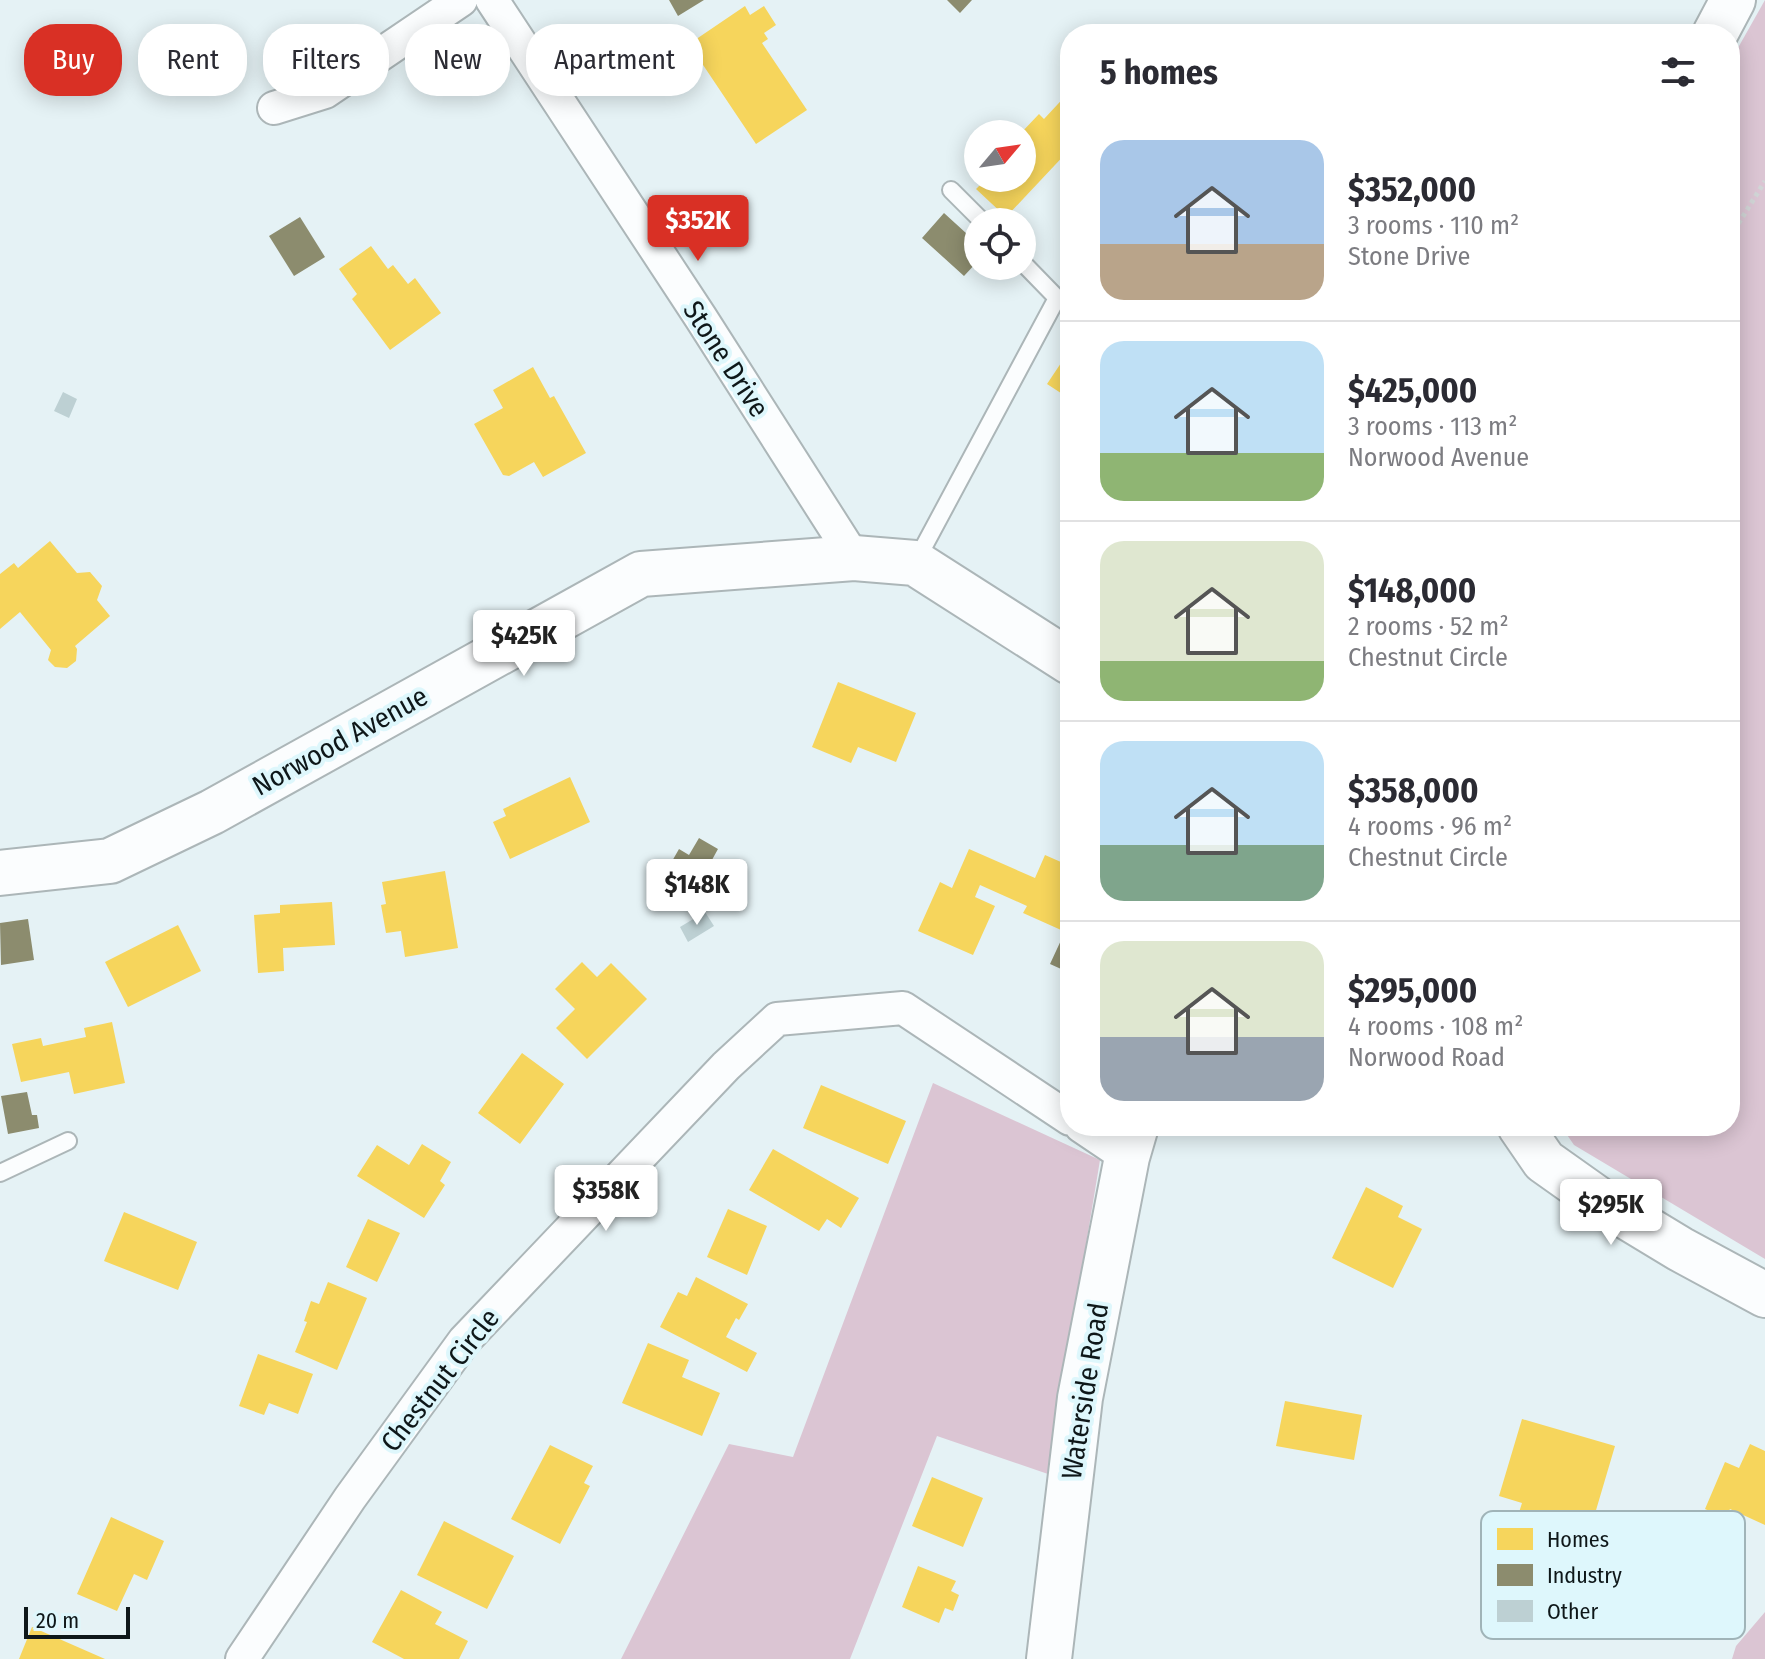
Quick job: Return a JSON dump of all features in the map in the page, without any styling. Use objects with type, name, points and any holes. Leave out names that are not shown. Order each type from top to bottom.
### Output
[{"type":"street","points":[[274,108],[325,92],[461,0]]},
{"type":"street","name":"Stone Drive","points":[[492,0],[854,558]]},
{"type":"street","points":[[1720,24],[1733,0]]},
{"type":"street","name":"Norwood Avenue","points":[[6,864],[110,861],[212,812],[641,574],[854,558],[915,563],[1060,656]]},
{"type":"street","name":"Chestnut Circle","points":[[242,1659],[350,1498],[464,1341],[726,1066],[777,1019],[903,1008],[1060,1112]]},
{"type":"street","points":[[1527,1136],[1544,1161],[1599,1200],[1765,1295]]},
{"type":"street","name":"Waterside Road","points":[[1049,1659],[1080,1398],[1132,1141]]},
{"type":"lane","points":[[951,190],[969,208]]},
{"type":"lane","points":[[915,563],[1057,298],[1036,276]]},
{"type":"lane","points":[[0,1173],[68,1141]]},
{"type":"path","points":[[1740,221],[1765,181]]},
{"type":"shaded area","points":[[1765,0],[1765,1259],[1574,1145],[1568,1136],[1740,1136],[1740,44]]},
{"type":"shaded area","points":[[933,1083],[1100,1160],[1048,1474],[937,1436],[850,1659],[621,1659],[729,1444],[793,1457]]},
{"type":"shaded area","points":[[1765,1612],[1765,1659],[1732,1659],[1736,1646]]},
{"type":"building: Homes","points":[[745,6],[750,15],[764,6],[776,25],[764,33],[768,39],[762,43],[807,110],[756,144],[703,65],[703,34]]},
{"type":"building: Homes","points":[[1060,102],[1060,160],[1036,185],[1036,120],[1033,120],[1039,114],[1044,119]]},
{"type":"building: Homes","points":[[979,192],[1030,192],[1014,208],[996,208]]},
{"type":"building: Homes","points":[[371,246],[388,269],[393,265],[408,284],[415,278],[441,313],[390,350],[352,299],[357,294],[339,269]]},
{"type":"building: Homes","points":[[1060,364],[1060,392],[1047,384]]},
{"type":"building: Homes","points":[[533,367],[550,398],[554,396],[586,453],[543,477],[534,462],[509,476],[503,475],[474,424],[503,408],[493,390]]},
{"type":"building: Homes","points":[[50,541],[77,573],[90,572],[102,586],[97,600],[110,616],[75,646],[76,661],[67,668],[55,667],[48,660],[51,650],[20,612],[0,629],[0,574],[14,563],[18,568]]},
{"type":"building: Homes","points":[[838,682],[916,713],[896,762],[858,747],[851,763],[812,747]]},
{"type":"building: Homes","points":[[570,777],[590,822],[510,859],[493,822],[506,816],[503,809]]},
{"type":"building: Homes","points":[[969,849],[1035,878],[1045,855],[1060,862],[1060,930],[1023,913],[1027,906],[980,885],[975,897],[995,906],[973,955],[918,931],[940,882],[952,888]]},
{"type":"building: Homes","points":[[445,871],[458,948],[405,957],[401,931],[386,933],[381,905],[386,904],[382,882]]},
{"type":"building: Homes","points":[[332,902],[335,945],[283,948],[284,971],[258,973],[254,915],[280,913],[280,905]]},
{"type":"building: Homes","points":[[178,925],[201,971],[128,1007],[105,962]]},
{"type":"building: Homes","points":[[582,962],[597,977],[611,963],[647,999],[587,1059],[556,1028],[575,1009],[555,989]]},
{"type":"building: Homes","points":[[112,1022],[125,1083],[74,1094],[69,1072],[21,1082],[12,1044],[41,1038],[43,1046],[86,1037],[84,1028]]},
{"type":"building: Homes","points":[[522,1053],[564,1084],[520,1144],[478,1113]]},
{"type":"building: Homes","points":[[821,1085],[906,1121],[888,1164],[803,1128]]},
{"type":"building: Homes","points":[[422,1144],[451,1162],[440,1181],[445,1185],[424,1218],[357,1176],[377,1145],[409,1165]]},
{"type":"building: Homes","points":[[773,1149],[859,1198],[841,1228],[827,1219],[819,1231],[749,1190]]},
{"type":"building: Homes","points":[[1366,1187],[1403,1206],[1398,1217],[1422,1229],[1393,1288],[1332,1258]]},
{"type":"building: Homes","points":[[728,1209],[767,1226],[747,1275],[707,1257]]},
{"type":"building: Homes","points":[[124,1212],[197,1242],[178,1290],[104,1261]]},
{"type":"building: Homes","points":[[368,1219],[400,1233],[377,1282],[346,1267]]},
{"type":"building: Homes","points":[[696,1277],[748,1304],[726,1337],[757,1353],[747,1372],[660,1327],[678,1292],[687,1296]]},
{"type":"building: Homes","points":[[328,1282],[367,1298],[337,1370],[295,1352],[307,1322],[304,1321],[311,1301],[319,1304]]},
{"type":"building: Homes","points":[[648,1343],[689,1360],[682,1377],[720,1393],[702,1436],[622,1403]]},
{"type":"building: Homes","points":[[258,1354],[313,1374],[298,1414],[269,1403],[264,1415],[239,1406]]},
{"type":"building: Homes","points":[[1285,1401],[1362,1415],[1354,1460],[1276,1446]]},
{"type":"building: Homes","points":[[1522,1419],[1615,1446],[1596,1511],[1519,1511],[1522,1503],[1499,1496]]},
{"type":"building: Homes","points":[[1750,1444],[1765,1451],[1765,1525],[1745,1516],[1745,1511],[1705,1509],[1725,1462],[1739,1468]]},
{"type":"building: Homes","points":[[550,1445],[593,1466],[584,1483],[590,1486],[560,1544],[511,1519]]},
{"type":"building: Homes","points":[[932,1477],[983,1498],[963,1547],[912,1526]]},
{"type":"building: Homes","points":[[111,1517],[164,1541],[147,1580],[134,1574],[117,1611],[77,1594]]},
{"type":"building: Homes","points":[[444,1521],[514,1556],[487,1609],[417,1575]]},
{"type":"building: Homes","points":[[918,1566],[956,1581],[951,1591],[959,1595],[953,1611],[945,1608],[939,1623],[902,1607]]},
{"type":"building: Homes","points":[[401,1590],[442,1612],[435,1624],[468,1641],[459,1659],[404,1659],[372,1642]]},
{"type":"building: Homes","points":[[32,1627],[105,1659],[19,1659]]},
{"type":"building: Industry","points":[[669,0],[704,0],[678,16]]},
{"type":"building: Industry","points":[[947,0],[972,0],[960,13]]},
{"type":"building: Industry","points":[[944,213],[964,231],[964,276],[922,238]]},
{"type":"building: Industry","points":[[300,217],[325,257],[294,276],[269,236]]},
{"type":"building: Industry","points":[[699,838],[718,849],[697,887],[667,870],[679,849],[689,855]]},
{"type":"building: Industry","points":[[28,919],[34,960],[1,965],[0,923]]},
{"type":"building: Industry","points":[[1060,942],[1060,968],[1050,964]]},
{"type":"building: Industry","points":[[27,1092],[32,1115],[37,1115],[39,1128],[8,1134],[1,1096]]},
{"type":"building: Other","points":[[63,392],[77,399],[69,418],[54,411]]},
{"type":"building: Other","points":[[705,912],[714,926],[688,942],[680,927]]}]
